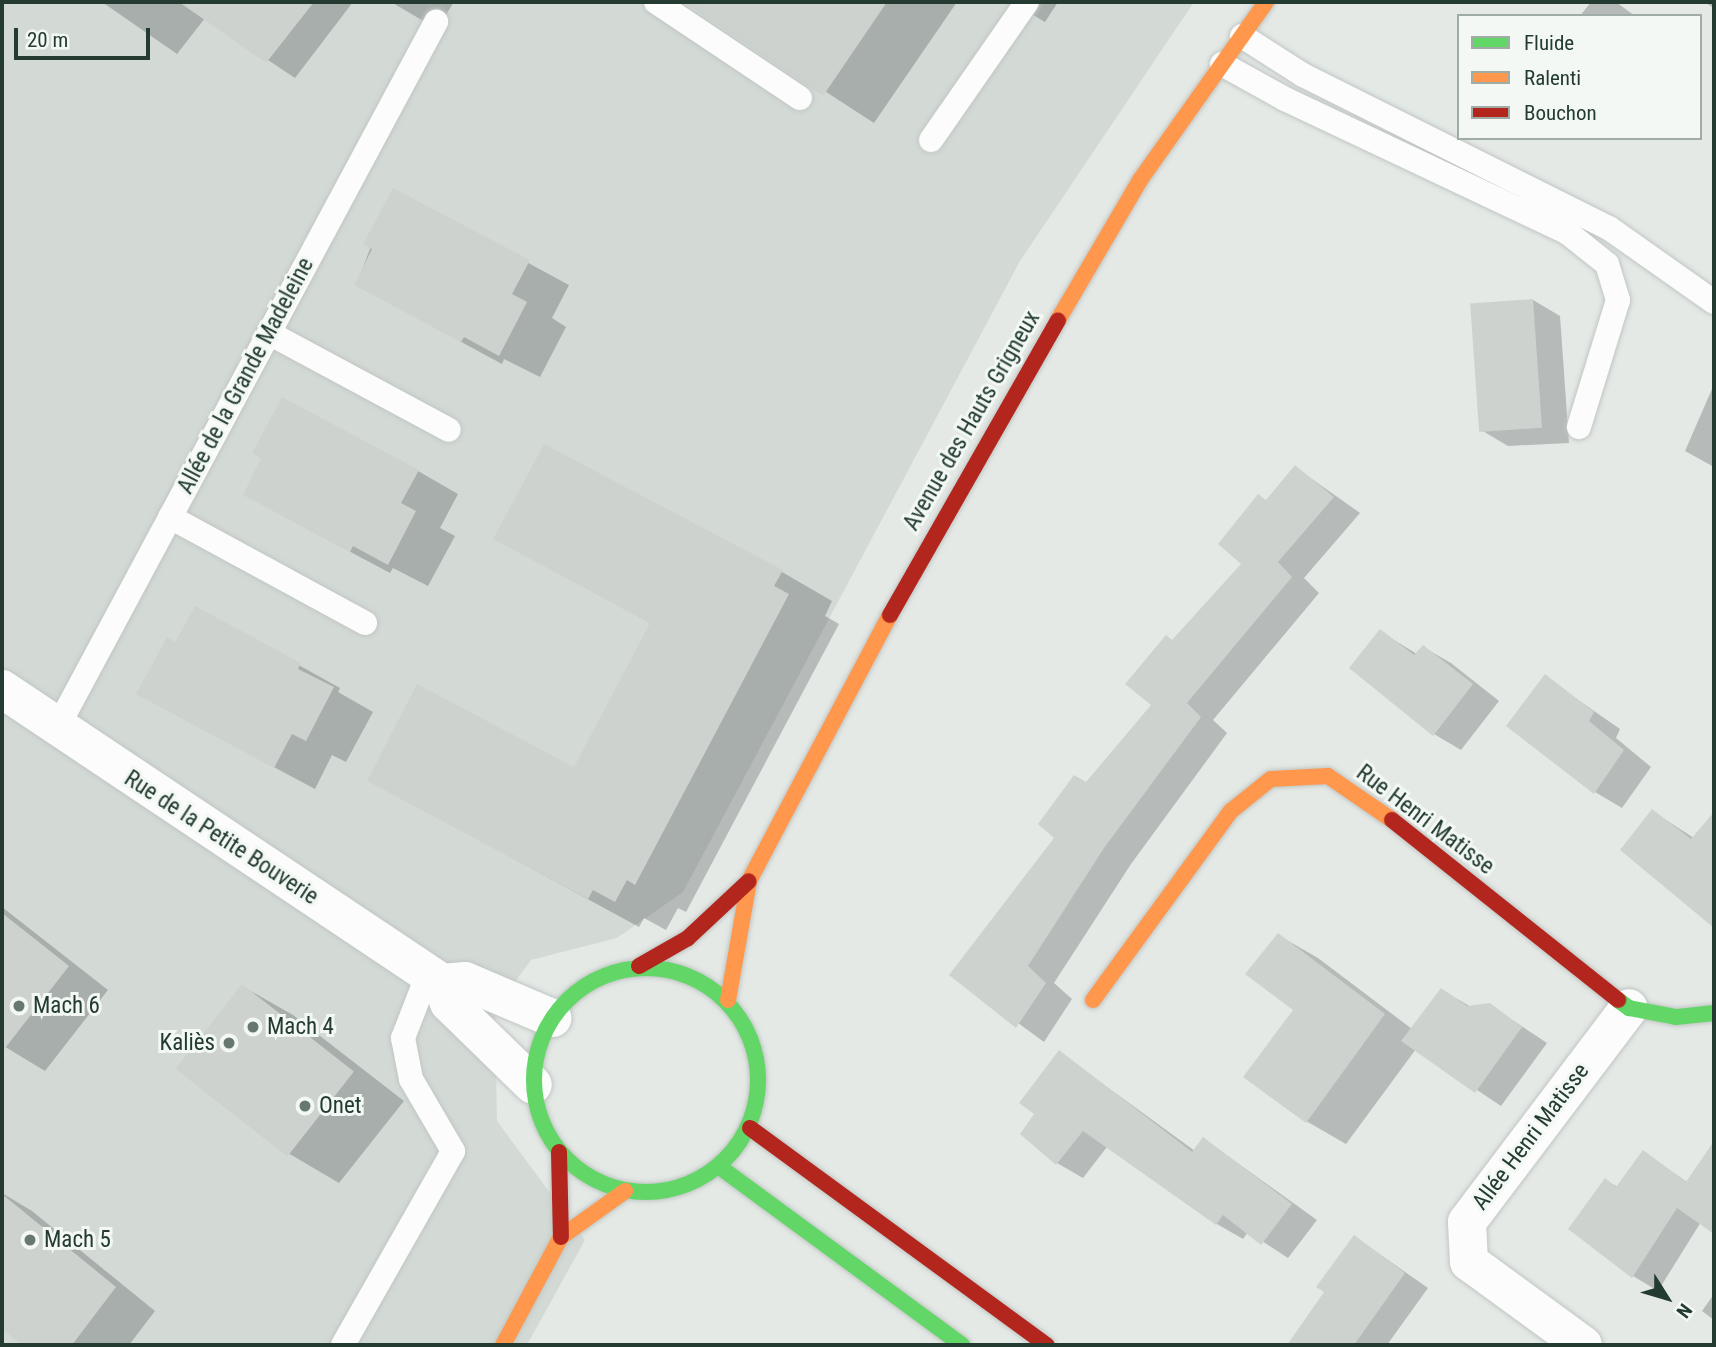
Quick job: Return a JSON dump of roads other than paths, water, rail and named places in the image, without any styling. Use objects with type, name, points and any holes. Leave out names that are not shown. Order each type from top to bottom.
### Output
[{"type":"street","name":"Avenue des Hauts Grigneux","points":[[728,1000],[749,881],[1012,395],[1140,180],[1266,2]]},
{"type":"street","name":"Rue de la Petite Bouverie","points":[[2,690],[56,730],[435,978],[465,981],[552,1018]]},
{"type":"street","name":"Rue Henri Matisse","points":[[1093,1000],[1231,811],[1271,779],[1328,776],[1394,821],[1629,1008],[1676,1017],[1714,1013]]},
{"type":"street","name":"Avenue des Hauts Grigneux","points":[[639,967],[688,938],[749,881]]},
{"type":"street","points":[[639,967],[678,970],[728,1000],[750,1032],[760,1090],[750,1129],[721,1168],[697,1182],[664,1192],[625,1191],[589,1178],[559,1152],[542,1124],[533,1085],[536,1054],[552,1018],[577,991],[611,972],[639,967]]},
{"type":"street","name":"Rue de la Petite Bouverie","points":[[435,978],[449,1003],[533,1085]]},
{"type":"street","name":"Allée Henri Matisse","points":[[1583,1345],[1469,1262],[1467,1222],[1629,1008]]},
{"type":"street","points":[[750,1129],[1047,1345]]},
{"type":"street","points":[[559,1152],[561,1237]]},
{"type":"street","points":[[721,1168],[962,1345]]},
{"type":"street","points":[[503,1345],[561,1237],[625,1191]]},
{"type":"lane","points":[[656,2],[800,98]]},
{"type":"lane","points":[[931,140],[1027,2]]},
{"type":"lane","name":"Allée de la Grande Madeleine","points":[[56,730],[436,22]]},
{"type":"lane","points":[[1242,36],[1303,75],[1609,228],[1714,302]]},
{"type":"lane","points":[[1222,64],[1285,99],[1568,233],[1607,264],[1618,300],[1579,427]]},
{"type":"lane","points":[[269,333],[449,430]]},
{"type":"lane","points":[[170,517],[365,623]]},
{"type":"lane","points":[[343,1345],[453,1151],[411,1079],[403,1038],[435,978]]},
{"type":"place","name":"Mach 6","points":[[19,1006]]},
{"type":"place","name":"Mach 4","points":[[253,1027]]},
{"type":"place","name":"Kaliès","points":[[229,1043]]},
{"type":"place","name":"Onet","points":[[305,1106]]},
{"type":"place","name":"Mach 5","points":[[30,1240]]}]
